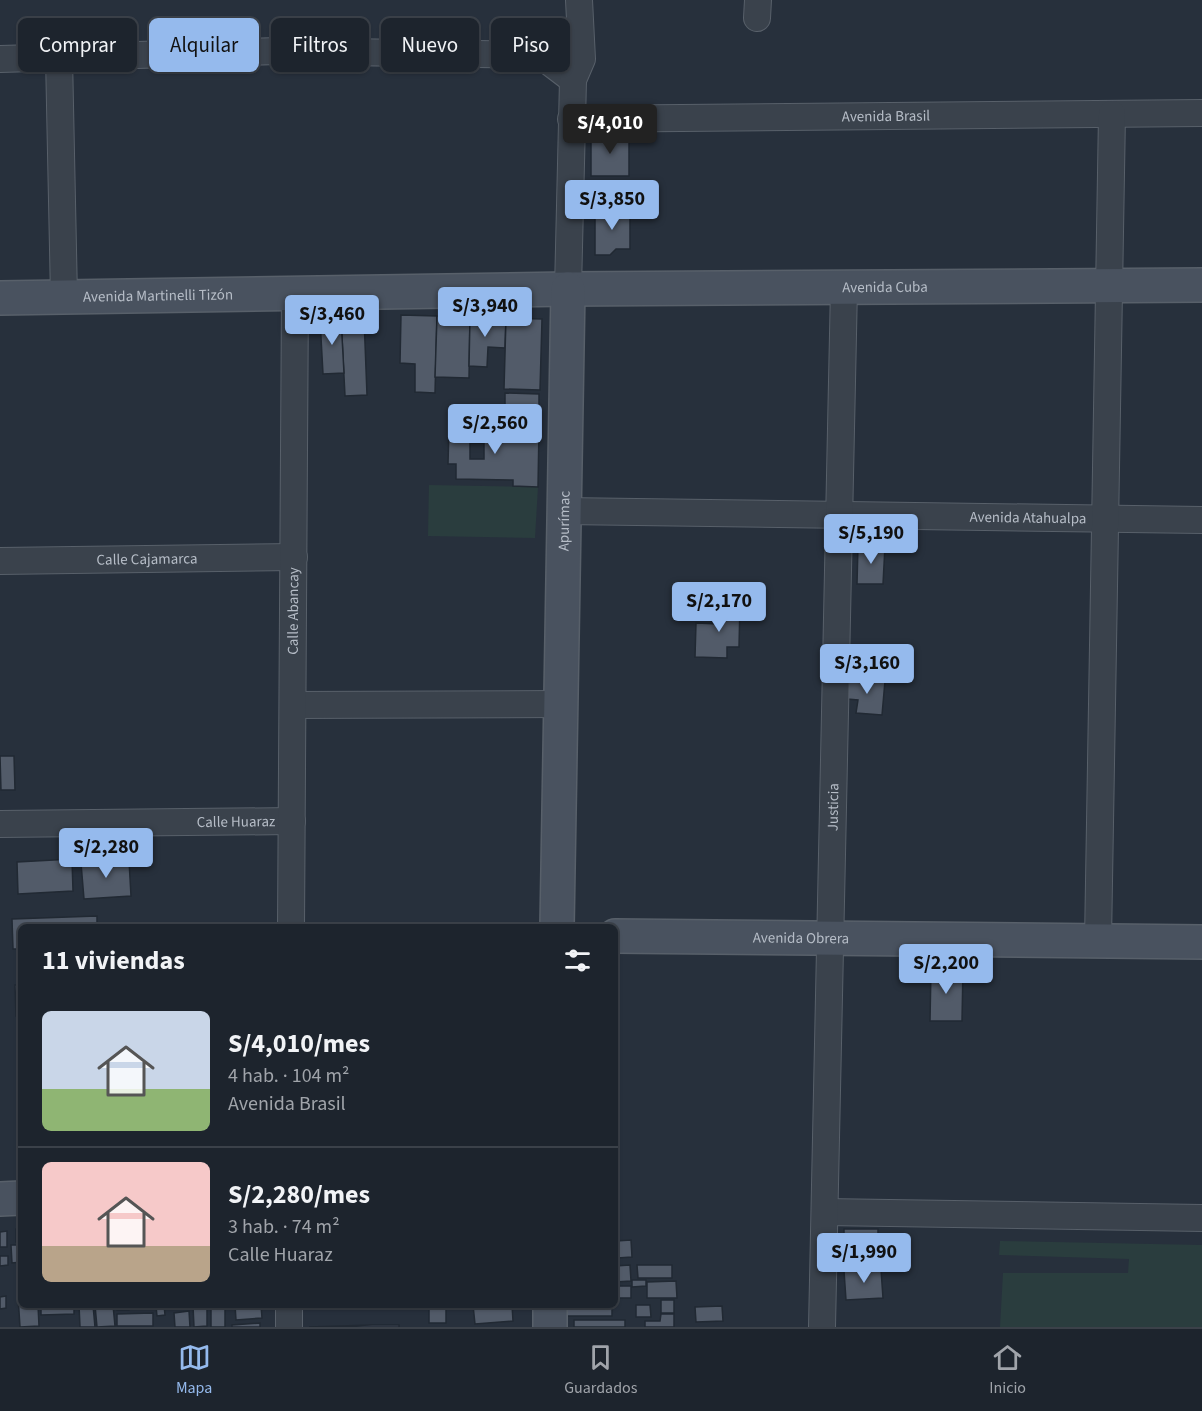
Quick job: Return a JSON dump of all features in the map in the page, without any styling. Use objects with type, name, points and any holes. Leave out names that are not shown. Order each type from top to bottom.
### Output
[{"type":"street","name":"Apurímac","points":[[557,924],[571,119],[573,80],[582,59],[579,0]]},
{"type":"street","points":[[137,55],[277,51],[540,55],[573,80]]},
{"type":"street","points":[[0,59],[18,58]]},
{"type":"street","points":[[59,72],[64,297]]},
{"type":"street","name":"Avenida Brasil","points":[[571,119],[1202,113]]},
{"type":"street","points":[[1098,941],[1112,114]]},
{"type":"street","name":"Avenida Cuba","points":[[568,289],[1202,285]]},
{"type":"street","name":"Justicia","points":[[822,1327],[844,287]]},
{"type":"street","name":"Avenida Martinelli Tizón","points":[[0,298],[568,289]]},
{"type":"street","name":"Calle Abancay","points":[[291,924],[295,293]]},
{"type":"street","name":"Avenida Atahualpa","points":[[564,511],[1202,520]]},
{"type":"street","name":"Calle Cajamarca","points":[[0,561],[294,556]]},
{"type":"street","points":[[293,705],[561,704]]},
{"type":"street","name":"Calle Huaraz","points":[[0,824],[292,821]]},
{"type":"street","name":"Avenida Obrera","points":[[618,936],[1202,942]]},
{"type":"street","points":[[0,1198],[18,1198]]},
{"type":"street","points":[[825,1212],[1202,1218]]},
{"type":"street","points":[[289,1308],[289,1327]]},
{"type":"street","points":[[550,1308],[550,1327]]},
{"type":"shaded area","points":[[429,485],[538,487],[535,538],[428,536]]},
{"type":"shaded area","points":[[1000,1241],[1202,1245],[1202,1327],[1000,1327],[1003,1273],[1128,1273],[1129,1259],[999,1255]]},
{"type":"building","points":[[629,133],[629,176],[591,176],[591,135]]},
{"type":"building","points":[[595,210],[630,210],[630,249],[616,249],[610,255],[595,255]]},
{"type":"building","points":[[401,315],[437,316],[435,393],[415,392],[415,364],[400,363]]},
{"type":"building","points":[[437,316],[470,317],[469,378],[435,377]]},
{"type":"building","points":[[364,317],[367,395],[345,396],[341,318]]},
{"type":"building","points":[[470,317],[506,318],[505,348],[488,347],[487,367],[469,366]]},
{"type":"building","points":[[341,318],[344,373],[323,374],[320,319]]},
{"type":"building","points":[[506,318],[542,319],[540,390],[504,389]]},
{"type":"building","points":[[505,393],[539,394],[539,428],[505,427]]},
{"type":"building","points":[[449,426],[486,426],[486,440],[499,440],[499,428],[507,428],[506,438],[519,439],[519,427],[539,428],[538,487],[513,486],[513,480],[456,479],[456,464],[448,464]],"holes":[[[470,443],[484,443],[484,459],[470,459]]]},
{"type":"building","points":[[858,545],[885,546],[883,584],[857,584]]},
{"type":"building","points":[[719,603],[740,604],[739,647],[727,647],[727,658],[695,657],[696,623],[719,624]]},
{"type":"building","points":[[849,678],[885,681],[882,715],[856,713],[858,700],[847,699]]},
{"type":"building","points":[[0,756],[14,756],[15,790],[1,790]]},
{"type":"building","points":[[72,859],[73,891],[18,894],[17,862]]},
{"type":"building","points":[[129,860],[131,896],[84,899],[81,863]]},
{"type":"building","points":[[97,916],[97,924],[18,924],[18,949],[13,949],[12,919]]},
{"type":"building","points":[[931,969],[963,969],[962,1021],[930,1021]]},
{"type":"building","points":[[15,985],[18,985],[18,1016],[16,1016]]},
{"type":"building","points":[[16,1229],[18,1229],[18,1242],[16,1242]]},
{"type":"building","points":[[844,1229],[878,1229],[878,1263],[844,1262]]},
{"type":"building","points":[[7,1231],[7,1247],[0,1247],[0,1232]]},
{"type":"building","points":[[631,1240],[632,1257],[618,1258],[618,1241]]},
{"type":"building","points":[[11,1245],[18,1245],[18,1262],[12,1263]]},
{"type":"building","points":[[0,1256],[8,1256],[8,1265],[0,1266]]},
{"type":"building","points":[[630,1265],[631,1281],[618,1282],[618,1266]]},
{"type":"building","points":[[637,1265],[672,1265],[672,1278],[638,1278]]},
{"type":"building","points":[[881,1269],[883,1298],[846,1300],[844,1271]]},
{"type":"building","points":[[632,1280],[646,1280],[646,1286],[632,1287]]},
{"type":"building","points":[[676,1281],[677,1298],[647,1298],[647,1282]]},
{"type":"building","points":[[619,1286],[631,1286],[631,1298],[618,1298]]},
{"type":"building","points":[[6,1296],[6,1308],[0,1309],[0,1297]]},
{"type":"building","points":[[661,1300],[674,1300],[674,1313],[661,1313]]},
{"type":"building","points":[[636,1305],[650,1305],[651,1317],[636,1317]]},
{"type":"building","points":[[722,1306],[723,1321],[696,1322],[695,1307]]},
{"type":"building","points":[[19,1308],[38,1308],[39,1326],[20,1327]]},
{"type":"building","points":[[41,1308],[74,1308],[74,1314],[41,1315]]},
{"type":"building","points":[[79,1308],[93,1308],[95,1327],[80,1327]]},
{"type":"building","points":[[95,1308],[113,1308],[115,1326],[97,1327]]},
{"type":"building","points":[[117,1308],[129,1308],[129,1310],[117,1310]]},
{"type":"building","points":[[156,1308],[164,1308],[165,1315],[157,1316]]},
{"type":"building","points":[[193,1308],[207,1308],[207,1326],[194,1327]]},
{"type":"building","points":[[211,1308],[225,1308],[225,1327],[211,1327]]},
{"type":"building","points":[[235,1308],[261,1308],[262,1318],[236,1320]]},
{"type":"building","points":[[429,1308],[446,1308],[446,1323],[429,1323]]},
{"type":"building","points":[[473,1308],[512,1308],[513,1321],[475,1324]]},
{"type":"building","points":[[561,1308],[612,1308],[612,1316],[561,1316]]},
{"type":"building","points":[[189,1311],[190,1327],[175,1327],[174,1313]]},
{"type":"building","points":[[153,1313],[153,1326],[117,1326],[117,1314]]},
{"type":"building","points":[[661,1314],[674,1314],[674,1327],[645,1327],[645,1321],[660,1321]]},
{"type":"building","points":[[574,1320],[625,1320],[625,1327],[574,1327]]},
{"type":"building","points":[[260,1323],[260,1327],[232,1327],[232,1325]]},
{"type":"building","points":[[399,1325],[399,1327],[309,1327]]}]
